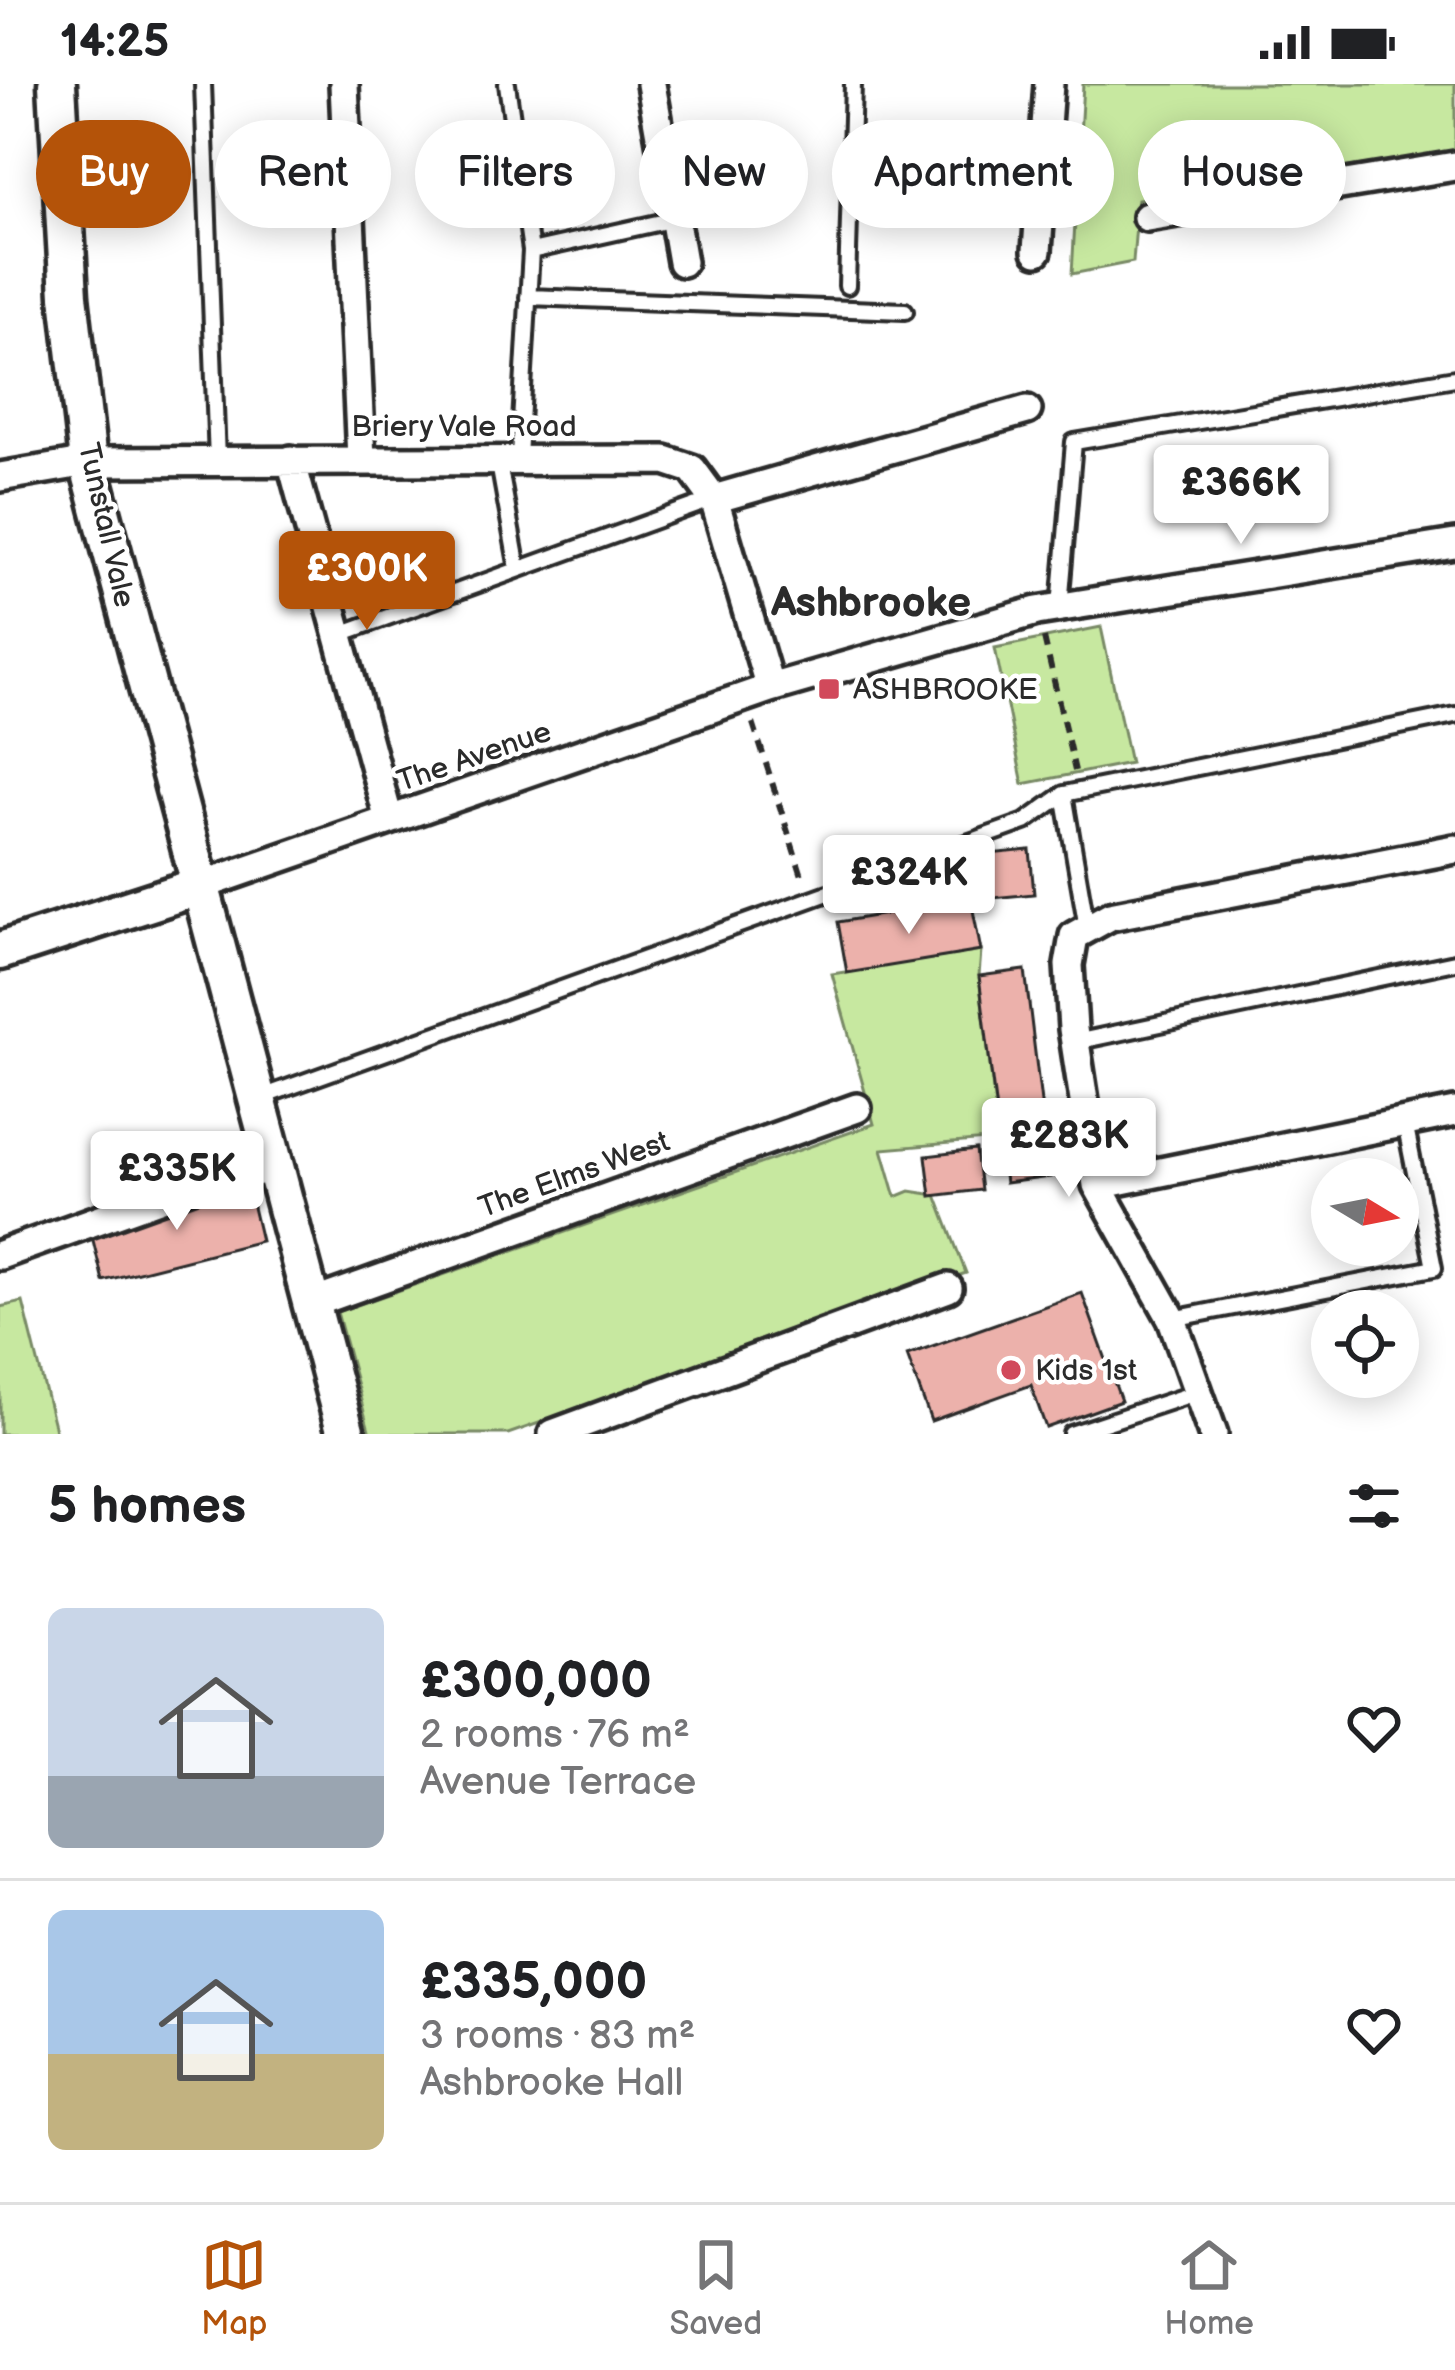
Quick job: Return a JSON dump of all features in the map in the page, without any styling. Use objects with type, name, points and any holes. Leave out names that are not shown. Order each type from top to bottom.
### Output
[{"type":"street","name":"Tunstall Vale","points":[[57,84],[68,296],[88,463],[346,1434]]},
{"type":"street","points":[[344,84],[361,459]]},
{"type":"street","points":[[651,84],[657,120]]},
{"type":"street","points":[[1037,251],[1049,84]]},
{"type":"street","points":[[1346,184],[1455,166]]},
{"type":"street","points":[[676,228],[682,262]]},
{"type":"street","points":[[757,692],[714,500],[1027,410]]},
{"type":"street","name":"Briery Vale Road","points":[[0,477],[88,463],[508,458],[679,462],[702,477],[714,500]]},
{"type":"street","points":[[291,460],[335,636],[389,820]]},
{"type":"street","name":"The Avenue","points":[[200,886],[757,692],[1049,609],[1455,544]]},
{"type":"street","points":[[1213,1434],[1172,1319],[1097,1185],[1069,965],[1080,932],[1110,916],[1455,849]]},
{"type":"street","points":[[0,951],[200,886]]},
{"type":"street","name":"The Elms West","points":[[313,1303],[857,1108]]},
{"type":"street","points":[[1097,1185],[1455,1112]]},
{"type":"street","points":[[0,1255],[206,1181],[276,1168]]},
{"type":"street","points":[[553,1434],[948,1288]]},
{"type":"lane","points":[[203,84],[217,461]]},
{"type":"lane","points":[[507,84],[531,251],[508,458],[518,569]]},
{"type":"lane","points":[[848,286],[853,84]]},
{"type":"lane","points":[[531,251],[639,227]]},
{"type":"lane","points":[[528,297],[905,311]]},
{"type":"lane","points":[[1049,609],[1074,442],[1455,379]]},
{"type":"lane","points":[[335,636],[714,500]]},
{"type":"lane","points":[[258,1099],[1025,822],[1072,792],[1455,715]]},
{"type":"lane","points":[[1072,792],[1080,932]]},
{"type":"lane","points":[[1076,1042],[1455,962]]},
{"type":"lane","points":[[1172,1319],[1434,1268],[1405,1123]]},
{"type":"lane","points":[[1072,1434],[1198,1393]]},
{"type":"path","points":[[1049,609],[1072,792]]},
{"type":"path","points":[[757,692],[810,899]]},
{"type":"green space","points":[[1083,84],[1455,84],[1455,151],[1346,168],[1346,120],[1138,120],[1133,262],[1072,274],[1075,228],[1114,228],[1114,120],[1081,120]]},
{"type":"green space","points":[[1101,627],[1130,763],[1023,784],[995,648]]},
{"type":"green space","points":[[981,951],[979,976],[999,1139],[882,1149],[896,1197],[910,1191],[936,1195],[966,1273],[508,1434],[370,1434],[337,1312],[874,1124],[832,974]]},
{"type":"green space","points":[[23,1302],[56,1434],[0,1434],[0,1307]]},
{"type":"building","points":[[1030,850],[1034,894],[971,900],[967,856]]},
{"type":"building","points":[[971,900],[981,951],[847,973],[838,922]]},
{"type":"building","points":[[1025,970],[1050,1177],[1005,1183],[979,976]]},
{"type":"building","points":[[976,1150],[981,1190],[931,1196],[926,1156]]},
{"type":"building","points":[[247,1182],[261,1241],[103,1281],[90,1228]]},
{"type":"building","name":"Kids 1st","points":[[1082,1293],[1121,1401],[1046,1428],[1031,1385],[931,1421],[907,1355]]},
{"type":"place","name":"ASHBROOKE","points":[[829,689]]},
{"type":"place","name":"Kids 1st","points":[[1011,1370]]},
{"type":"district","name":"Ashbrooke","points":[[871,601]]}]
